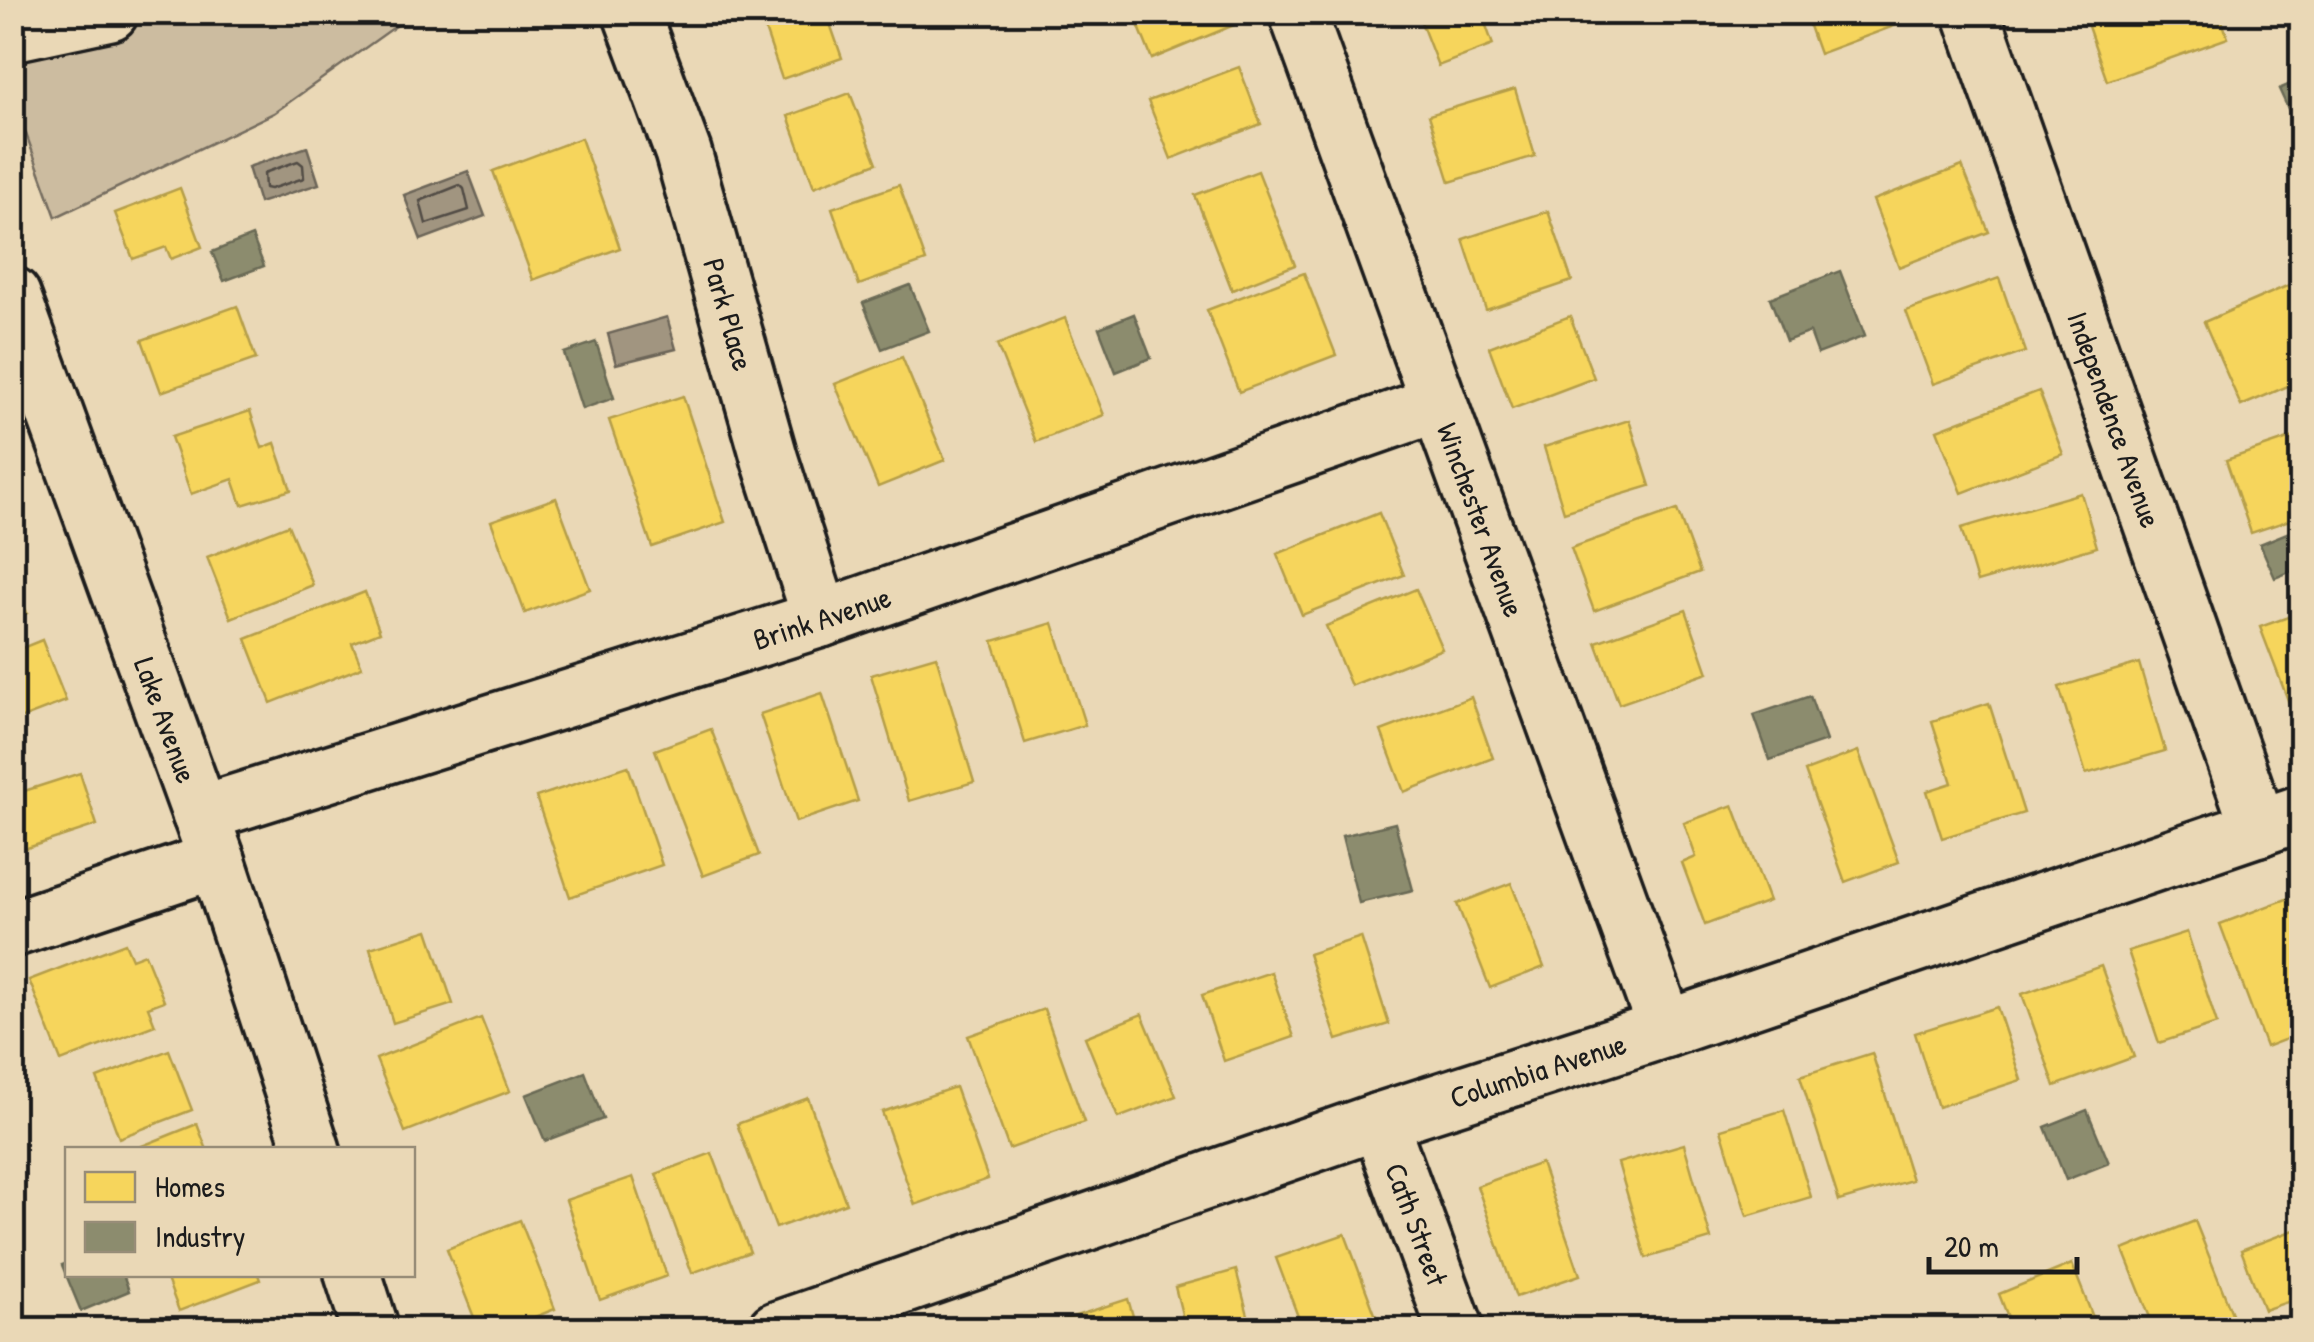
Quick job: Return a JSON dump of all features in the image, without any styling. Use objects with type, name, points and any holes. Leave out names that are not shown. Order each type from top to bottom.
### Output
[{"type":"street","points":[[12,33],[110,12]]},
{"type":"street","name":"Park Place","points":[[631,12],[682,152],[770,460],[821,618]]},
{"type":"street","name":"Winchester Avenue","points":[[1298,12],[1666,1029]]},
{"type":"street","name":"Independence Avenue","points":[[1971,12],[2280,820]]},
{"type":"street","name":"Lake Avenue","points":[[12,295],[209,837],[311,1147]]},
{"type":"street","name":"Brink Avenue","points":[[12,929],[209,837],[821,618],[1437,404]]},
{"type":"street","name":"Columbia Avenue","points":[[776,1330],[1379,1121],[1666,1029],[2280,820]]},
{"type":"street","name":"Cath Street","points":[[1379,1121],[1456,1330]]},
{"type":"street","points":[[354,1277],[371,1330]]},
{"type":"shaded area","points":[[13,13],[427,13],[400,23],[274,113],[56,217],[13,98]]},
{"type":"water","points":[[307,147],[319,184],[259,203],[248,167]]},
{"type":"water","points":[[468,171],[485,216],[421,240],[404,195]]},
{"type":"water","points":[[667,317],[676,349],[616,364],[608,334]]},
{"type":"building: Homes","points":[[759,12],[826,12],[842,58],[782,79]]},
{"type":"building: Homes","points":[[1133,12],[1229,12],[1234,25],[1152,59]]},
{"type":"building: Homes","points":[[1417,12],[1504,12],[1484,20],[1493,45],[1438,66]]},
{"type":"building: Homes","points":[[1804,12],[1907,12],[1910,20],[1819,54]]},
{"type":"building: Homes","points":[[2083,12],[2219,12],[2228,38],[2107,81]]},
{"type":"building: Homes","points":[[1239,67],[1261,124],[1171,159],[1148,101]]},
{"type":"building: Homes","points":[[1515,89],[1535,156],[1450,182],[1429,115]]},
{"type":"building: Homes","points":[[850,93],[877,163],[814,187],[788,116]]},
{"type":"building: Homes","points":[[581,138],[620,248],[533,280],[493,171]]},
{"type":"building: Homes","points":[[1962,166],[1989,232],[1899,267],[1873,200]]},
{"type":"building: Homes","points":[[1258,171],[1295,265],[1232,290],[1195,195]]},
{"type":"building: Homes","points":[[899,185],[926,261],[859,285],[832,208]]},
{"type":"building: Homes","points":[[180,188],[202,247],[171,259],[166,247],[133,259],[115,213]]},
{"type":"building: Homes","points":[[1548,211],[1572,281],[1486,310],[1463,239]]},
{"type":"building: Homes","points":[[1304,273],[1336,355],[1239,392],[1207,310]]},
{"type":"building: Homes","points":[[1999,278],[2025,352],[1933,384],[1906,311]]},
{"type":"building: Homes","points":[[2296,282],[2302,295],[2302,380],[2241,406],[2204,322]]},
{"type":"building: Homes","points":[[237,306],[256,359],[161,392],[142,340]]},
{"type":"building: Homes","points":[[1570,316],[1594,378],[1512,409],[1489,347]]},
{"type":"building: Homes","points":[[1065,318],[1104,415],[1036,442],[997,345]]},
{"type":"building: Homes","points":[[902,357],[945,460],[878,487],[835,384]]},
{"type":"building: Homes","points":[[2039,391],[2063,454],[1962,493],[1937,430]]},
{"type":"building: Homes","points":[[683,396],[725,522],[652,547],[609,420]]},
{"type":"building: Homes","points":[[250,411],[262,448],[275,443],[291,490],[242,505],[233,479],[191,494],[171,437]]},
{"type":"building: Homes","points":[[1629,420],[1650,486],[1564,512],[1544,447]]},
{"type":"building: Homes","points":[[2300,435],[2302,516],[2251,533],[2226,460]]},
{"type":"building: Homes","points":[[2081,493],[2097,547],[1977,582],[1961,528]]},
{"type":"building: Homes","points":[[556,498],[590,589],[525,613],[491,521]]},
{"type":"building: Homes","points":[[1677,510],[1700,572],[1594,611],[1571,548]]},
{"type":"building: Homes","points":[[1379,513],[1404,575],[1302,615],[1277,554]]},
{"type":"building: Homes","points":[[288,525],[313,585],[231,618],[207,557]]},
{"type":"building: Homes","points":[[12,576],[27,613],[12,618]]},
{"type":"building: Homes","points":[[1416,589],[1442,649],[1351,686],[1326,626]]},
{"type":"building: Homes","points":[[365,592],[380,632],[352,643],[362,667],[271,703],[246,639]]},
{"type":"building: Homes","points":[[1686,610],[1708,673],[1619,704],[1596,642]]},
{"type":"building: Homes","points":[[2302,612],[2302,713],[2294,716],[2260,627]]},
{"type":"building: Homes","points":[[1053,623],[1085,725],[1025,743],[993,641]]},
{"type":"building: Homes","points":[[42,640],[66,701],[12,722],[12,652]]},
{"type":"building: Homes","points":[[936,656],[974,782],[909,801],[871,675]]},
{"type":"building: Homes","points":[[2139,663],[2165,751],[2086,774],[2059,687]]},
{"type":"building: Homes","points":[[822,693],[858,801],[796,822],[760,714]]},
{"type":"building: Homes","points":[[1471,697],[1493,758],[1404,792],[1381,731]]},
{"type":"building: Homes","points":[[1989,703],[2024,813],[1942,838],[1927,791],[1952,783],[1932,721]]},
{"type":"building: Homes","points":[[711,729],[759,855],[703,876],[655,750]]},
{"type":"building: Homes","points":[[1858,751],[1899,862],[1845,882],[1805,771]]},
{"type":"building: Homes","points":[[628,766],[662,865],[570,897],[536,797]]},
{"type":"building: Homes","points":[[80,773],[97,825],[15,852],[12,795]]},
{"type":"building: Homes","points":[[1733,805],[1769,901],[1705,925],[1682,863],[1696,857],[1684,823]]},
{"type":"building: Homes","points":[[1511,883],[1544,967],[1490,988],[1457,904]]},
{"type":"building: Homes","points":[[2297,895],[2302,906],[2302,1033],[2266,1047],[2220,924]]},
{"type":"building: Homes","points":[[428,930],[453,1004],[393,1023],[370,948]]},
{"type":"building: Homes","points":[[2187,932],[2217,1024],[2159,1043],[2128,951]]},
{"type":"building: Homes","points":[[1361,937],[1389,1024],[1337,1040],[1308,954]]},
{"type":"building: Homes","points":[[125,943],[132,959],[145,954],[164,1001],[148,1007],[155,1025],[61,1061],[29,980]]},
{"type":"building: Homes","points":[[2101,966],[2134,1057],[2055,1086],[2022,994]]},
{"type":"building: Homes","points":[[1271,972],[1294,1037],[1224,1061],[1202,995]]},
{"type":"building: Homes","points":[[1997,1007],[2021,1080],[1938,1107],[1915,1033]]},
{"type":"building: Homes","points":[[1044,1009],[1084,1122],[1009,1149],[968,1036]]},
{"type":"building: Homes","points":[[1142,1014],[1176,1096],[1118,1118],[1085,1037]]},
{"type":"building: Homes","points":[[481,1018],[510,1091],[405,1132],[376,1059]]},
{"type":"building: Homes","points":[[169,1050],[192,1110],[119,1138],[97,1078]]},
{"type":"building: Homes","points":[[1872,1053],[1912,1180],[1839,1201],[1800,1076]]},
{"type":"building: Homes","points":[[955,1087],[988,1179],[915,1205],[882,1112]]},
{"type":"building: Homes","points":[[808,1098],[846,1203],[776,1228],[737,1124]]},
{"type":"building: Homes","points":[[1784,1110],[1811,1197],[1747,1216],[1721,1129]]},
{"type":"building: Homes","points":[[197,1124],[206,1147],[140,1147]]},
{"type":"building: Homes","points":[[1684,1144],[1711,1239],[1646,1258],[1618,1163]]},
{"type":"building: Homes","points":[[712,1153],[750,1252],[692,1273],[656,1174]]},
{"type":"building: Homes","points":[[1541,1163],[1580,1275],[1516,1297],[1477,1186]]},
{"type":"building: Homes","points":[[633,1177],[667,1276],[600,1300],[566,1200]]},
{"type":"building: Homes","points":[[520,1220],[555,1309],[502,1330],[479,1330],[447,1249]]},
{"type":"building: Homes","points":[[2195,1221],[2233,1316],[2199,1330],[2155,1330],[2123,1250]]},
{"type":"building: Homes","points":[[2302,1227],[2302,1297],[2264,1310],[2241,1250]]},
{"type":"building: Homes","points":[[1345,1234],[1381,1330],[1303,1330],[1276,1258]]},
{"type":"building: Homes","points":[[2072,1264],[2098,1330],[2013,1330],[1999,1294]]},
{"type":"building: Homes","points":[[1236,1270],[1252,1330],[1186,1330],[1175,1287]]},
{"type":"building: Homes","points":[[166,1277],[259,1277],[260,1280],[179,1311]]},
{"type":"building: Homes","points":[[1128,1299],[1137,1330],[1066,1330],[1063,1320]]},
{"type":"building: Industry","points":[[2302,79],[2302,139],[2279,89]]},
{"type":"building: Industry","points":[[252,236],[264,266],[224,281],[212,252]]},
{"type":"building: Industry","points":[[1840,271],[1865,336],[1818,354],[1810,332],[1786,341],[1770,298]]},
{"type":"building: Industry","points":[[910,285],[929,331],[882,349],[863,303]]},
{"type":"building: Industry","points":[[1134,314],[1151,358],[1116,372],[1099,328]]},
{"type":"building: Industry","points":[[596,342],[614,398],[582,409],[564,353]]},
{"type":"building: Industry","points":[[2302,527],[2302,567],[2275,578],[2260,544]]},
{"type":"building: Industry","points":[[1810,696],[1826,741],[1770,760],[1754,715]]},
{"type":"building: Industry","points":[[1395,823],[1413,890],[1359,903],[1342,836]]},
{"type":"building: Industry","points":[[585,1072],[603,1119],[545,1141],[526,1095]]},
{"type":"building: Industry","points":[[2087,1110],[2109,1163],[2066,1180],[2045,1127]]},
{"type":"building: Industry","points":[[67,1277],[124,1277],[129,1291],[81,1311]]}]
